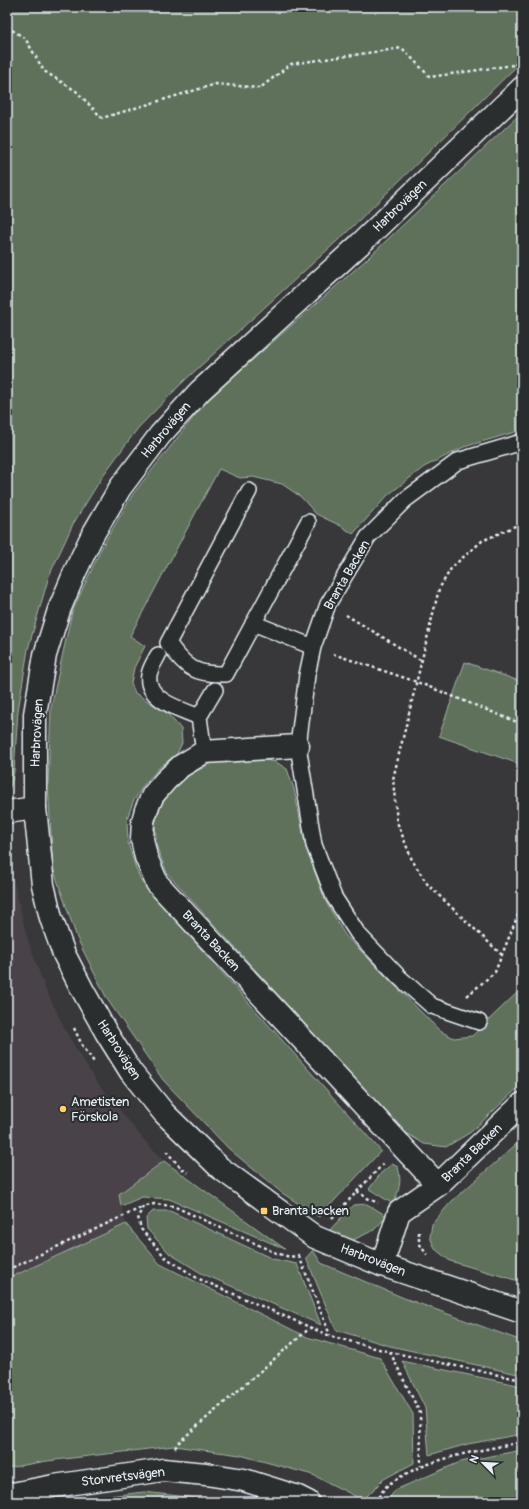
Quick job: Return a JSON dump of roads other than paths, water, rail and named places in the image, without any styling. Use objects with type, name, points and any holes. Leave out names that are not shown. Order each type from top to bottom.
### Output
[{"type":"street","name":"Harbrovägen","points":[[522,88],[359,246],[200,391],[160,434],[120,488],[92,536],[58,610],[45,655],[35,714],[35,808],[43,885],[52,918],[64,954],[106,1032],[131,1072],[164,1113],[220,1168],[315,1237],[382,1265],[522,1312]]},
{"type":"street","name":"Branta Backen","points":[[298,746],[204,752],[181,766],[153,795],[146,810],[143,821],[142,839],[146,857],[157,883],[438,1185]]},
{"type":"street","points":[[7,812],[35,808]]},
{"type":"street","name":"Branta Backen","points":[[382,1265],[399,1212],[438,1185],[522,1104]]},
{"type":"street","name":"Storvretsvägen","points":[[7,1495],[54,1486],[163,1470],[206,1474],[244,1480],[298,1497],[308,1502]]},
{"type":"lane","name":"Branta Backen","points":[[478,1022],[432,1006],[400,978],[358,934],[334,896],[314,845],[298,746],[313,647],[328,604],[368,537],[405,500],[458,461],[522,442]]},
{"type":"lane","points":[[249,491],[168,643],[181,661],[194,670],[209,674],[226,674],[308,522]]},
{"type":"lane","points":[[253,624],[313,647]]},
{"type":"lane","points":[[158,655],[149,673],[148,683],[152,692],[163,701],[199,717]]},
{"type":"lane","points":[[204,752],[199,717],[215,690]]},
{"type":"place","name":"Ametisten Förskola","points":[[63,1109]]},
{"type":"place","name":"Branta backen","points":[[264,1211]]}]
